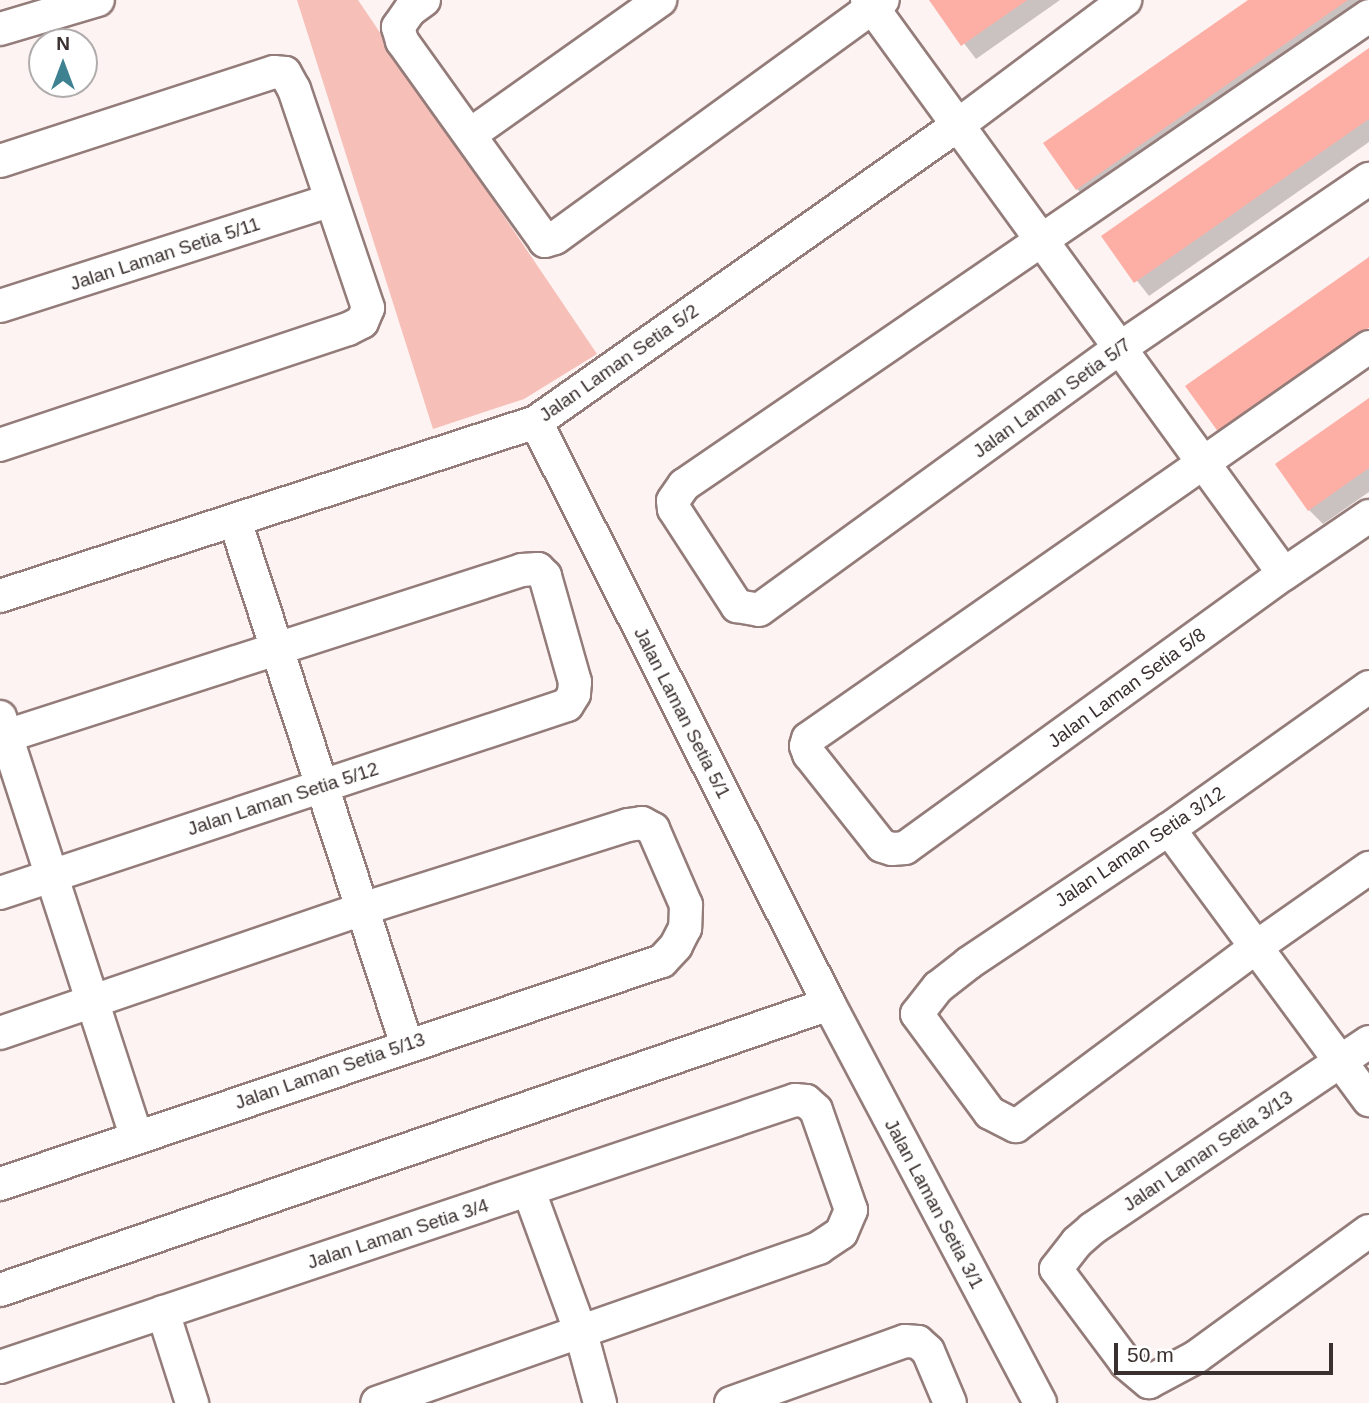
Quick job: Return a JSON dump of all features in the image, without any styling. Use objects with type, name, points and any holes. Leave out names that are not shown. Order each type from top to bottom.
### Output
[{"type":"street","points":[[0,29],[98,0]]},
{"type":"street","points":[[424,0],[410,10],[398,27],[402,41],[471,134],[544,241],[555,238],[874,2],[958,124],[1284,574]]},
{"type":"street","points":[[471,134],[660,0]]},
{"type":"street","name":"Jalan Laman Setia 5/2","points":[[0,596],[536,422],[958,124],[1125,0]]},
{"type":"street","points":[[1042,241],[1369,16]]},
{"type":"street","points":[[0,161],[274,72],[285,73],[294,89],[329,201],[368,308],[362,322],[0,445]]},
{"type":"street","name":"Jalan Laman Setia 5/7","points":[[1042,241],[676,492],[674,509],[737,606],[759,610],[1120,348],[1369,179]]},
{"type":"street","name":"Jalan Laman Setia 5/11","points":[[0,306],[329,201]]},
{"type":"street","points":[[1203,463],[1369,347]]},
{"type":"street","name":"Jalan Laman Setia 5/1","points":[[536,422],[829,1004]]},
{"type":"street","name":"Jalan Laman Setia 5/8","points":[[1203,463],[808,739],[806,746],[809,754],[882,846],[891,849],[905,848],[919,839],[1284,574],[1369,516]]},
{"type":"street","points":[[235,521],[320,787],[407,1045]]},
{"type":"street","name":"Jalan Laman Setia 5/12","points":[[0,893],[567,705],[574,694],[575,682],[545,576],[538,569],[522,570],[277,649]]},
{"type":"street","points":[[136,1136],[2,730],[277,649]]},
{"type":"street","name":"Jalan Laman Setia 3/12","points":[[1256,947],[1016,1126],[990,1113],[917,1014],[938,987],[969,962],[1169,829],[1369,687]]},
{"type":"street","name":"Jalan Laman Setia 5/13","points":[[0,1184],[662,961],[676,946],[685,928],[686,905],[653,829],[642,823],[362,909]]},
{"type":"street","points":[[1169,829],[1339,1063],[1369,1100]]},
{"type":"street","points":[[1256,947],[1369,868]]},
{"type":"street","points":[[0,1032],[362,909]]},
{"type":"street","points":[[0,1290],[829,1004]]},
{"type":"street","name":"Jalan Laman Setia 3/1","points":[[829,1004],[1040,1403]]},
{"type":"street","name":"Jalan Laman Setia 3/13","points":[[1369,1042],[1092,1228],[1056,1269],[1126,1363],[1149,1382],[1196,1357],[1369,1231]]},
{"type":"street","name":"Jalan Laman Setia 3/4","points":[[0,1367],[795,1100],[806,1101],[816,1110],[851,1210],[841,1233],[819,1248],[581,1333]]},
{"type":"street","points":[[529,1191],[581,1333],[600,1403]]},
{"type":"street","points":[[163,1312],[192,1403]]},
{"type":"street","points":[[377,1403],[581,1333]]},
{"type":"street","points":[[730,1403],[905,1341],[918,1342],[929,1351],[950,1403]]},
{"type":"shaded area","points":[[297,0],[358,0],[597,354],[524,399],[433,429]]},
{"type":"building","points":[[929,0],[1027,0],[961,46]]},
{"type":"building","points":[[1248,0],[1348,0],[1076,190],[1043,143]]},
{"type":"building","points":[[1369,48],[1369,119],[1134,283],[1101,236]]},
{"type":"building","points":[[1369,257],[1369,328],[1219,433],[1185,386]]},
{"type":"building","points":[[1369,398],[1369,468],[1308,511],[1275,464]]}]
